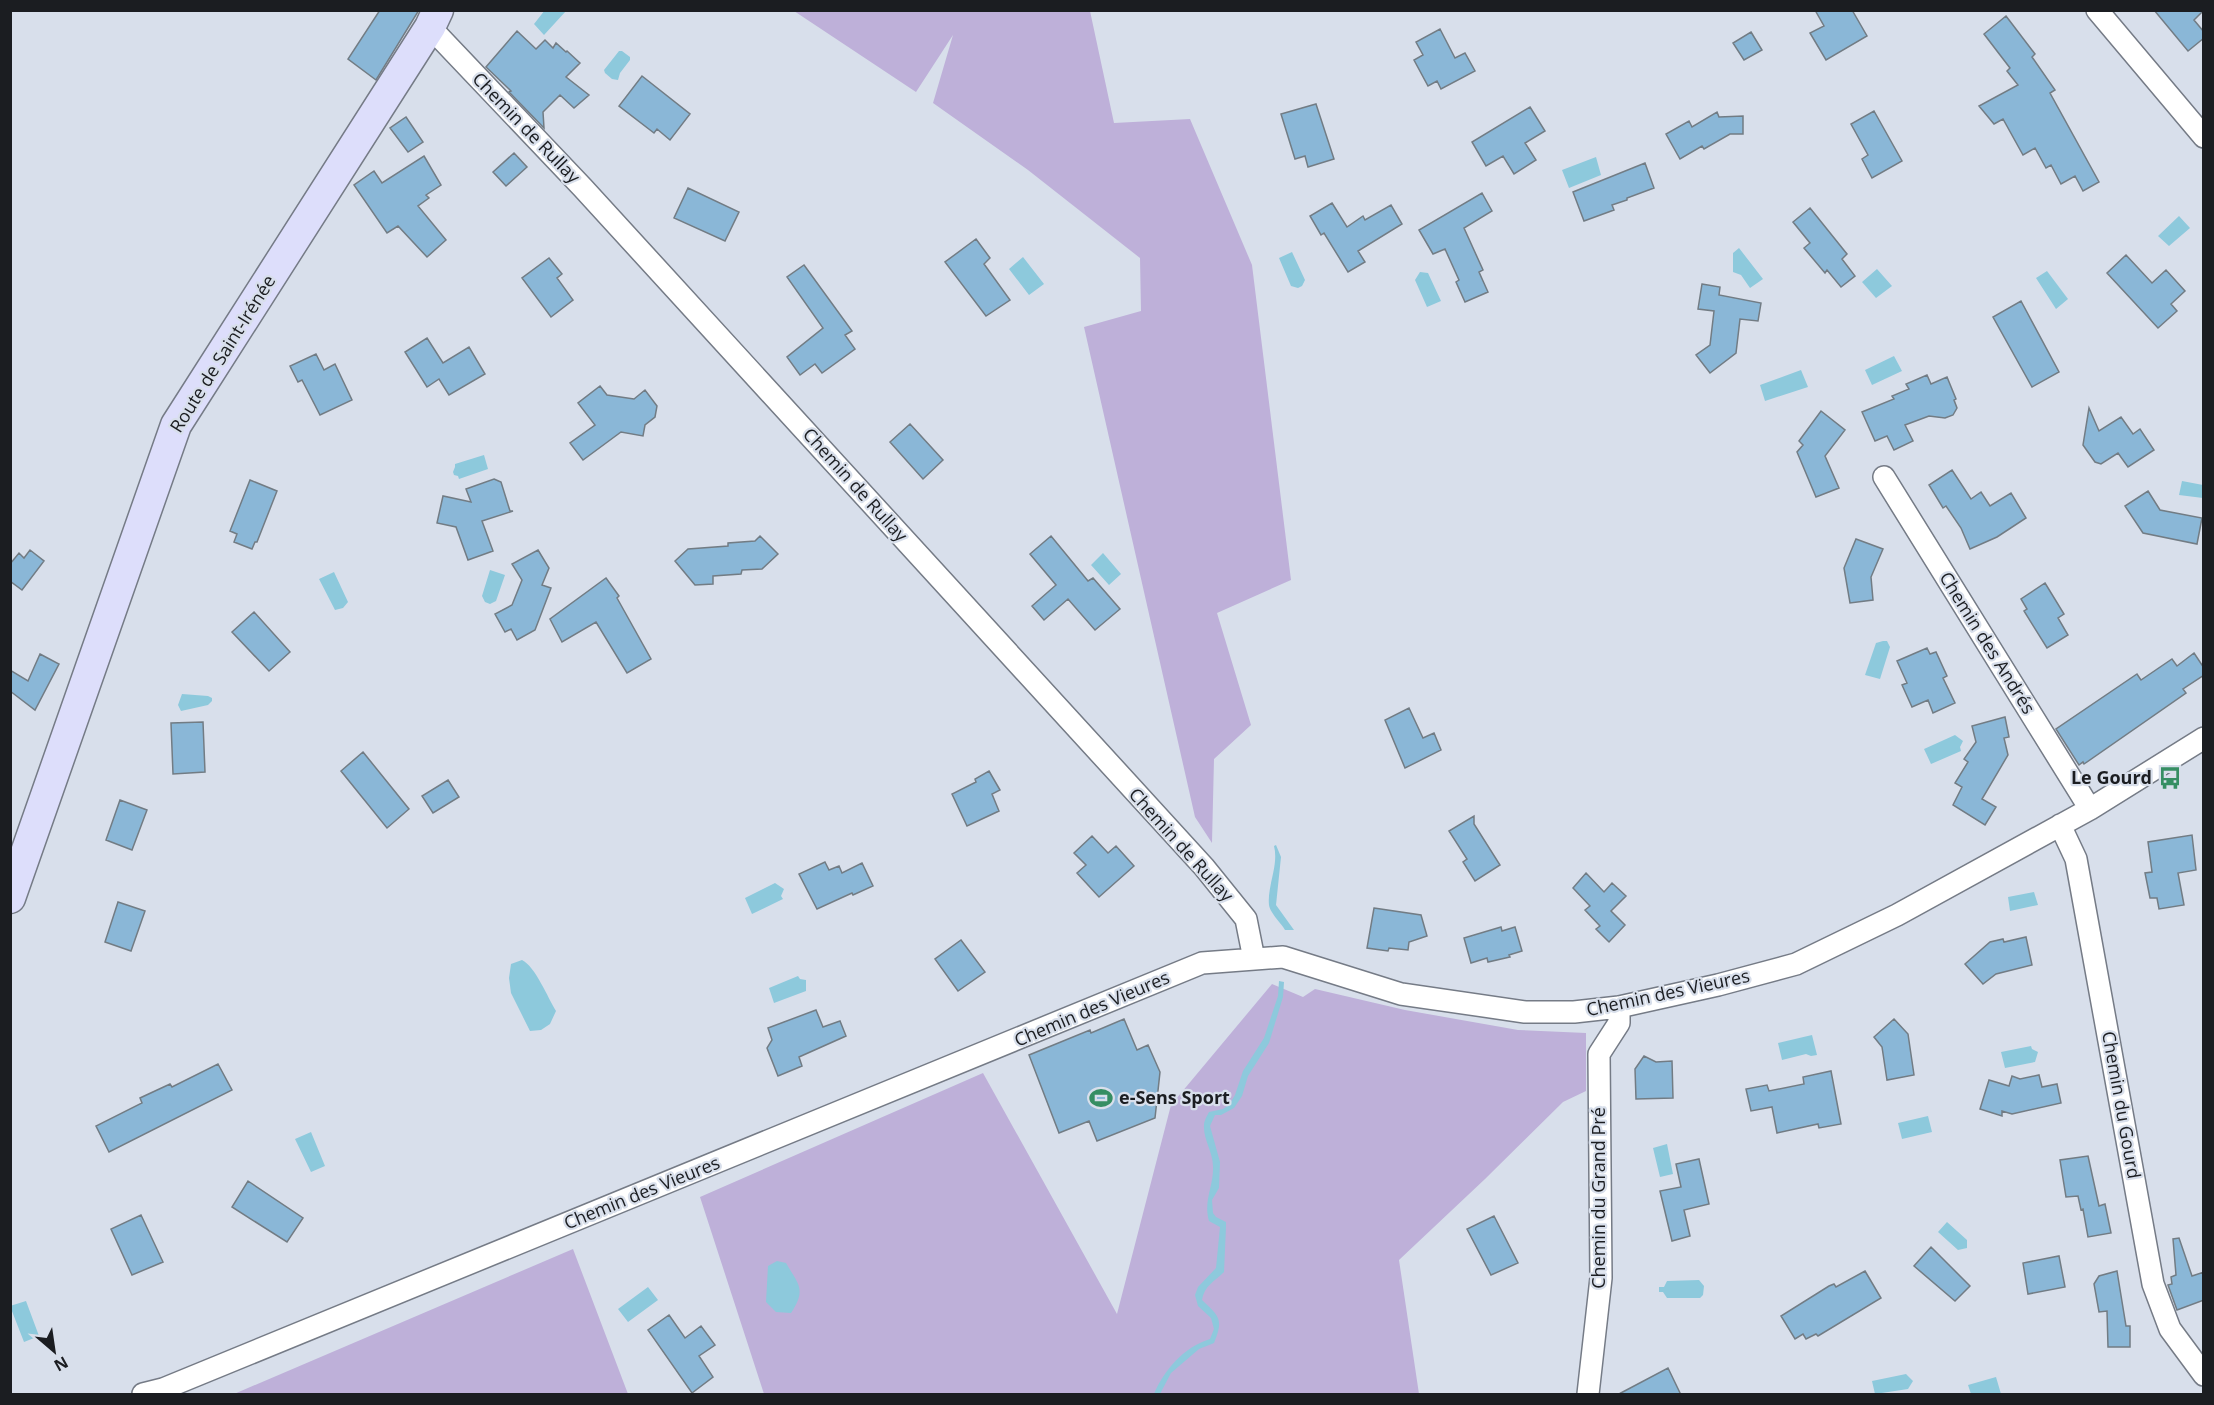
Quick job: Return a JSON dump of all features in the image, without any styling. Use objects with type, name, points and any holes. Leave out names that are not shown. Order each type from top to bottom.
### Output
[{"type":"street","points":[[2097,10],[2204,137]]},
{"type":"street","name":"Route de Saint-Irénée","points":[[10,898],[176,425],[434,19]]},
{"type":"street","name":"Chemin de Rullay","points":[[434,19],[591,196],[1203,867],[1246,919],[1254,959]]},
{"type":"street","name":"Chemin des Andrés","points":[[1884,477],[2090,809]]},
{"type":"street","points":[[2060,825],[2090,809],[2204,738]]},
{"type":"street","name":"Chemin des Vieures","points":[[143,1395],[163,1389],[651,1190],[1202,963],[1283,957],[1401,994],[1525,1012],[1574,1012],[1619,1006],[1718,985],[1796,964],[1897,915],[2060,825]]},
{"type":"street","name":"Chemin du Gourd","points":[[2060,825],[2076,859],[2153,1284],[2170,1329],[2204,1375]]},
{"type":"street","name":"Chemin du Grand Pré","points":[[1588,1395],[1601,1278],[1599,1054],[1619,1023],[1619,1006]]},
{"type":"shaded area","points":[[794,11],[1090,11],[1114,123],[1190,119],[1252,265],[1291,580],[1217,613],[1251,725],[1214,759],[1212,843],[1195,817],[1084,327],[1141,311],[1140,258],[1028,170],[933,103],[953,35],[916,92]]},
{"type":"shaded area","points":[[1272,984],[1303,997],[1315,989],[1405,1010],[1518,1030],[1586,1033],[1586,1091],[1563,1102],[1399,1260],[1419,1394],[764,1394],[700,1197],[983,1073],[1117,1314],[1171,1105]]},
{"type":"shaded area","points":[[573,1249],[628,1394],[234,1394]]},
{"type":"water","points":[[545,10],[566,11],[544,35],[534,24]]},
{"type":"water","points":[[619,51],[630,57],[630,60],[620,73],[618,80],[612,79],[604,70]]},
{"type":"water","points":[[1596,157],[1601,175],[1569,188],[1562,170]]},
{"type":"water","points":[[2179,216],[2190,228],[2169,246],[2158,236]]},
{"type":"water","points":[[1739,248],[1763,279],[1750,288],[1741,275],[1733,272],[1733,253]]},
{"type":"water","points":[[1292,252],[1305,280],[1298,288],[1291,286],[1279,258]]},
{"type":"water","points":[[1023,257],[1044,284],[1029,295],[1009,269]]},
{"type":"water","points":[[1877,269],[1892,286],[1876,298],[1862,282]]},
{"type":"water","points":[[2047,271],[2068,299],[2056,309],[2036,278]]},
{"type":"water","points":[[1420,272],[1428,273],[1441,301],[1427,307],[1415,280]]},
{"type":"water","points":[[1894,356],[1902,371],[1872,385],[1865,370]]},
{"type":"water","points":[[1801,370],[1808,387],[1765,401],[1760,385]]},
{"type":"water","points":[[484,455],[488,469],[459,479],[454,475],[455,464]]},
{"type":"water","points":[[2182,481],[2203,485],[2203,498],[2179,495]]},
{"type":"water","points":[[1103,553],[1121,574],[1109,585],[1091,565]]},
{"type":"water","points":[[490,570],[505,575],[496,601],[490,604],[485,602],[482,596]]},
{"type":"water","points":[[334,572],[348,602],[343,608],[335,610],[319,579]]},
{"type":"water","points":[[1887,641],[1890,647],[1880,679],[1865,675],[1876,643]]},
{"type":"water","points":[[182,694],[208,696],[212,698],[212,701],[208,705],[181,711],[178,705]]},
{"type":"water","points":[[1955,735],[1963,741],[1961,751],[1931,764],[1924,749]]},
{"type":"water","points":[[1276,845],[1281,857],[1276,905],[1294,930],[1285,930],[1273,915],[1269,905],[1275,861],[1274,846]]},
{"type":"water","points":[[775,883],[784,889],[781,896],[783,899],[752,914],[745,898]]},
{"type":"water","points":[[2034,892],[2038,905],[2010,911],[2008,897]]},
{"type":"water","points":[[522,960],[536,975],[556,1011],[550,1024],[541,1030],[530,1031],[511,993],[509,978],[511,964]]},
{"type":"water","points":[[798,976],[806,980],[806,991],[774,1003],[769,988]]},
{"type":"water","points":[[1279,981],[1284,982],[1283,997],[1269,1043],[1248,1076],[1242,1096],[1234,1108],[1221,1115],[1215,1115],[1210,1126],[1220,1162],[1219,1188],[1212,1200],[1213,1213],[1226,1222],[1224,1272],[1207,1287],[1202,1300],[1218,1318],[1217,1335],[1214,1343],[1199,1349],[1171,1373],[1160,1394],[1154,1394],[1169,1368],[1183,1354],[1210,1339],[1214,1329],[1211,1318],[1198,1306],[1195,1295],[1198,1287],[1216,1268],[1220,1227],[1209,1221],[1207,1214],[1213,1166],[1204,1123],[1209,1112],[1223,1109],[1229,1105],[1235,1095],[1243,1071],[1264,1038],[1278,996]]},
{"type":"water","points":[[1812,1035],[1817,1055],[1806,1054],[1782,1060],[1778,1043]]},
{"type":"water","points":[[2031,1046],[2038,1052],[2035,1062],[2005,1068],[2001,1052]]},
{"type":"water","points":[[1928,1116],[1932,1132],[1902,1139],[1898,1123]]},
{"type":"water","points":[[311,1132],[325,1166],[311,1172],[295,1139]]},
{"type":"water","points":[[1667,1144],[1673,1174],[1660,1177],[1653,1148]]},
{"type":"water","points":[[1947,1222],[1967,1240],[1967,1248],[1958,1250],[1938,1232]]},
{"type":"water","points":[[777,1261],[786,1263],[799,1287],[799,1298],[791,1313],[776,1312],[766,1302],[768,1266]]},
{"type":"water","points":[[1699,1280],[1704,1286],[1703,1295],[1700,1298],[1667,1298],[1663,1292],[1659,1292],[1659,1287],[1664,1287],[1667,1281]]},
{"type":"water","points":[[648,1287],[658,1300],[628,1322],[618,1309]]},
{"type":"water","points":[[26,1301],[39,1336],[24,1342],[10,1306]]},
{"type":"water","points":[[1906,1374],[1913,1381],[1908,1389],[1875,1394],[1872,1381]]},
{"type":"water","points":[[1996,1377],[2001,1394],[1971,1394],[1968,1385]]},
{"type":"building","points":[[380,10],[419,10],[376,80],[348,59]]},
{"type":"building","points":[[1815,10],[1852,10],[1867,36],[1826,60],[1810,33],[1824,26]]},
{"type":"building","points":[[2154,10],[2204,10],[2194,20],[2204,32],[2204,38],[2188,51]]},
{"type":"building","points":[[2006,16],[2035,54],[2032,57],[2055,90],[2050,93],[2099,182],[2083,191],[2075,176],[2061,184],[2051,165],[2046,168],[2035,148],[2023,155],[2003,119],[1994,124],[1979,106],[2018,85],[2007,71],[2010,68],[1984,34]]},
{"type":"building","points":[[1440,29],[1455,58],[1465,53],[1475,71],[1441,89],[1437,81],[1428,86],[1414,60],[1423,55],[1416,42]]},
{"type":"building","points":[[517,31],[536,49],[545,40],[553,48],[556,43],[567,51],[580,63],[566,77],[589,95],[574,108],[560,95],[543,112],[544,128],[486,67]]},
{"type":"building","points":[[1751,32],[1762,50],[1744,60],[1733,43]]},
{"type":"building","points":[[642,76],[690,114],[670,140],[657,129],[654,133],[619,106]]},
{"type":"building","points":[[1316,104],[1334,159],[1308,167],[1305,156],[1295,159],[1281,114]]},
{"type":"building","points":[[1530,107],[1545,131],[1525,143],[1536,160],[1514,174],[1503,156],[1486,166],[1472,142]]},
{"type":"building","points":[[1874,111],[1902,161],[1872,178],[1862,159],[1868,155],[1851,124]]},
{"type":"building","points":[[1717,112],[1719,117],[1743,116],[1743,134],[1730,134],[1680,159],[1666,134],[1689,121],[1692,127]]},
{"type":"building","points":[[406,117],[423,142],[408,152],[390,128]]},
{"type":"building","points":[[514,153],[527,167],[506,186],[493,172]]},
{"type":"building","points":[[424,156],[441,185],[426,195],[429,198],[418,206],[446,240],[427,257],[398,226],[387,233],[354,185],[374,171],[382,183]]},
{"type":"building","points":[[1645,163],[1654,188],[1612,205],[1614,210],[1584,221],[1573,192]]},
{"type":"building","points":[[688,188],[739,212],[725,241],[674,218]]},
{"type":"building","points":[[1482,193],[1492,211],[1464,228],[1483,270],[1479,272],[1488,292],[1465,302],[1456,282],[1459,280],[1445,249],[1433,254],[1419,230]]},
{"type":"building","points":[[1332,203],[1347,227],[1363,216],[1365,220],[1391,205],[1402,224],[1358,251],[1365,262],[1348,272],[1324,233],[1321,235],[1310,216]]},
{"type":"building","points":[[1810,208],[1847,254],[1842,259],[1855,276],[1841,287],[1827,270],[1825,273],[1804,248],[1810,243],[1793,222]]},
{"type":"building","points":[[976,239],[990,258],[984,264],[1010,300],[986,316],[945,262]]},
{"type":"building","points":[[2126,255],[2152,283],[2166,270],[2185,291],[2171,304],[2177,311],[2158,328],[2107,273]]},
{"type":"building","points":[[549,258],[562,274],[557,278],[573,300],[551,317],[522,278]]},
{"type":"building","points":[[804,265],[852,331],[845,335],[855,349],[822,373],[815,364],[800,375],[787,357],[823,328],[787,277]]},
{"type":"building","points":[[1702,284],[1720,287],[1719,295],[1761,303],[1758,321],[1740,319],[1736,353],[1710,373],[1696,355],[1710,345],[1714,311],[1698,309]]},
{"type":"building","points":[[2021,301],[2059,372],[2032,387],[1993,317]]},
{"type":"building","points":[[427,338],[443,363],[469,347],[485,374],[449,395],[439,379],[427,387],[405,352]]},
{"type":"building","points":[[316,354],[324,370],[335,364],[352,400],[320,415],[302,380],[298,382],[290,366]]},
{"type":"building","points":[[1927,375],[1931,384],[1947,377],[1956,399],[1954,400],[1957,408],[1953,415],[1945,418],[1929,416],[1905,425],[1913,441],[1894,450],[1887,436],[1875,441],[1862,412],[1894,399],[1892,396],[1909,389],[1906,384]]},
{"type":"building","points":[[600,386],[607,395],[634,399],[645,390],[657,406],[655,417],[645,425],[643,436],[621,432],[583,460],[570,443],[595,425],[578,403]]},
{"type":"building","points":[[2089,408],[2099,431],[2121,417],[2133,434],[2140,429],[2154,450],[2128,467],[2118,453],[2101,464],[2095,462],[2083,445]]},
{"type":"building","points":[[1821,411],[1845,430],[1825,456],[1839,488],[1816,497],[1797,452],[1803,445],[1799,441]]},
{"type":"building","points":[[910,424],[943,460],[923,479],[890,442]]},
{"type":"building","points":[[1952,470],[1971,499],[1981,492],[1990,506],[2011,493],[2026,518],[1997,537],[1970,549],[1961,528],[1946,506],[1943,508],[1929,485]]},
{"type":"building","points":[[494,479],[501,482],[510,511],[513,511],[482,521],[493,551],[468,560],[456,527],[437,523],[443,496],[471,502],[466,489]]},
{"type":"building","points":[[250,480],[277,491],[257,542],[252,549],[234,542],[237,534],[230,531]]},
{"type":"building","points":[[2148,491],[2160,510],[2202,518],[2197,544],[2143,533],[2125,506]]},
{"type":"building","points":[[760,536],[778,554],[762,569],[742,570],[741,574],[713,576],[713,584],[695,585],[675,561],[688,549],[728,546],[728,543],[755,541]]},
{"type":"building","points":[[1051,536],[1088,581],[1093,578],[1120,609],[1095,630],[1068,599],[1044,620],[1032,606],[1056,585],[1030,554]]},
{"type":"building","points":[[1856,539],[1883,549],[1871,577],[1873,600],[1850,603],[1844,568]]},
{"type":"building","points":[[30,550],[44,561],[22,590],[10,581],[10,564],[19,553],[24,558]]},
{"type":"building","points":[[538,550],[549,568],[542,585],[551,588],[535,630],[517,640],[511,629],[505,632],[495,614],[512,605],[522,580],[512,564]]},
{"type":"building","points":[[606,578],[619,596],[617,598],[651,659],[627,673],[596,622],[562,642],[550,619]]},
{"type":"building","points":[[2045,583],[2064,614],[2058,618],[2068,635],[2047,648],[2024,611],[2027,609],[2021,599]]},
{"type":"building","points":[[254,612],[290,652],[269,671],[232,632]]},
{"type":"building","points":[[1927,648],[1930,654],[1936,652],[1947,676],[1943,678],[1955,703],[1933,713],[1928,700],[1912,707],[1902,685],[1907,683],[1897,661]]},
{"type":"building","points":[[2194,653],[2204,668],[2204,675],[2183,689],[2186,693],[2084,764],[2083,762],[2079,765],[2056,729],[2137,674],[2141,680],[2172,659],[2177,666]]},
{"type":"building","points":[[40,654],[59,664],[35,710],[10,691],[10,670],[28,681]]},
{"type":"building","points":[[1409,708],[1423,738],[1434,733],[1441,750],[1405,768],[1385,720]]},
{"type":"building","points":[[2005,717],[2009,737],[2004,738],[2008,755],[1982,799],[1996,807],[1985,825],[1953,805],[1962,787],[1955,783],[1968,762],[1964,759],[1976,742],[1972,726]]},
{"type":"building","points":[[203,722],[205,772],[173,774],[171,723]]},
{"type":"building","points":[[363,752],[409,809],[387,828],[341,771]]},
{"type":"building","points":[[989,771],[1000,790],[992,794],[999,811],[967,826],[952,794],[976,782],[975,779]]},
{"type":"building","points":[[448,780],[459,797],[433,813],[422,796]]},
{"type":"building","points":[[120,800],[147,810],[132,850],[106,840]]},
{"type":"building","points":[[1474,816],[1474,824],[1500,865],[1475,881],[1463,862],[1467,859],[1449,831]]},
{"type":"building","points":[[2192,835],[2196,870],[2178,873],[2184,905],[2159,909],[2157,898],[2150,898],[2145,873],[2152,872],[2148,842]]},
{"type":"building","points":[[1092,836],[1108,853],[1116,846],[1134,866],[1099,897],[1077,873],[1086,865],[1074,853]]},
{"type":"building","points":[[825,862],[829,870],[839,866],[842,873],[862,863],[873,886],[817,909],[799,874]]},
{"type":"building","points":[[1586,873],[1604,892],[1612,883],[1626,896],[1611,911],[1625,925],[1609,942],[1596,929],[1600,926],[1585,910],[1590,906],[1573,888]]},
{"type":"building","points":[[118,902],[145,911],[131,951],[105,942]]},
{"type":"building","points":[[1374,908],[1421,915],[1427,936],[1409,942],[1408,950],[1389,948],[1388,951],[1367,948]]},
{"type":"building","points":[[1501,927],[1502,931],[1515,927],[1522,951],[1509,955],[1510,957],[1488,962],[1487,958],[1471,963],[1464,938]]},
{"type":"building","points":[[2026,937],[2032,965],[1996,974],[1983,984],[1965,964],[1990,942],[2003,939],[2004,942]]},
{"type":"building","points":[[961,940],[985,972],[958,991],[935,959]]},
{"type":"building","points":[[816,1010],[823,1027],[840,1021],[846,1036],[799,1057],[802,1066],[778,1076],[767,1048],[772,1040],[768,1028]]},
{"type":"building","name":"e-Sens Sport","points":[[1124,1019],[1137,1050],[1148,1045],[1160,1072],[1155,1118],[1097,1141],[1089,1121],[1059,1133],[1029,1055]]},
{"type":"building","points":[[1894,1019],[1908,1034],[1914,1075],[1887,1080],[1882,1047],[1874,1037]]},
{"type":"building","points":[[1644,1056],[1656,1062],[1672,1061],[1673,1098],[1636,1099],[1635,1069]]},
{"type":"building","points":[[218,1064],[232,1090],[109,1152],[96,1126],[142,1103],[140,1098],[170,1084],[172,1087]]},
{"type":"building","points":[[1831,1071],[1841,1124],[1819,1128],[1818,1124],[1777,1133],[1772,1107],[1751,1111],[1746,1089],[1767,1085],[1769,1091],[1804,1084],[1803,1077]]},
{"type":"building","points":[[2039,1075],[2042,1087],[2057,1084],[2061,1103],[2012,1114],[2002,1111],[2002,1116],[1980,1109],[1989,1080],[2009,1086],[2012,1076],[2020,1079]]},
{"type":"building","points":[[2088,1156],[2099,1206],[2105,1204],[2111,1233],[2088,1237],[2078,1196],[2066,1197],[2060,1160]]},
{"type":"building","points":[[1699,1159],[1709,1204],[1684,1210],[1690,1236],[1672,1241],[1660,1191],[1681,1187],[1676,1164]]},
{"type":"building","points":[[248,1181],[303,1218],[287,1242],[232,1207]]},
{"type":"building","points":[[141,1215],[163,1262],[132,1275],[111,1229]]},
{"type":"building","points":[[1494,1216],[1518,1263],[1491,1275],[1467,1229]]},
{"type":"building","points":[[2179,1238],[2192,1276],[2204,1272],[2204,1300],[2177,1310],[2168,1285],[2172,1284],[2171,1277],[2176,1275],[2173,1239]]},
{"type":"building","points":[[1931,1247],[1970,1286],[1955,1301],[1914,1266]]},
{"type":"building","points":[[2059,1256],[2065,1287],[2028,1294],[2023,1263]]},
{"type":"building","points":[[1865,1271],[1881,1298],[1818,1336],[1816,1334],[1806,1339],[1803,1334],[1795,1339],[1781,1316],[1829,1286],[1834,1284],[1836,1287]]},
{"type":"building","points":[[2117,1271],[2126,1326],[2130,1326],[2130,1347],[2108,1347],[2107,1311],[2099,1312],[2094,1284],[2099,1276]]},
{"type":"building","points":[[669,1315],[685,1338],[701,1326],[715,1345],[699,1356],[713,1377],[692,1393],[648,1330]]},
{"type":"building","points":[[1668,1368],[1681,1395],[1617,1395]]},
{"type":"place","name":"Le Gourd","points":[[2170,778]]},
{"type":"place","name":"e-Sens Sport","points":[[1101,1098]]}]
